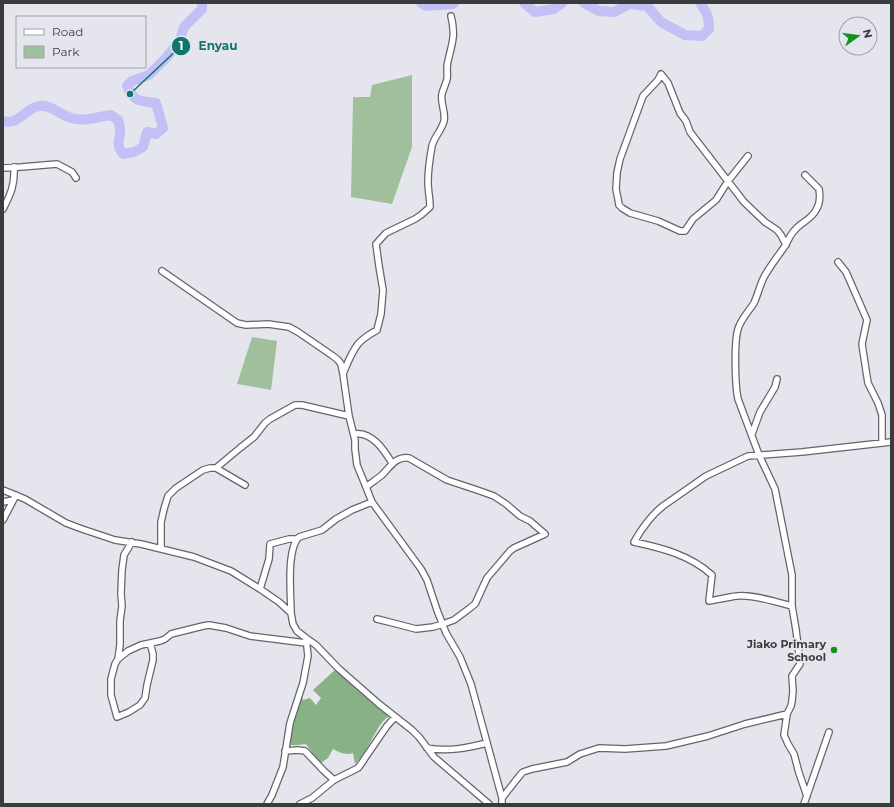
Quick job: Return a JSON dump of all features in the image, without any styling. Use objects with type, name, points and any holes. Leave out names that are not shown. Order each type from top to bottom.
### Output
[{"type":"street","points":[[343,374],[358,344],[377,330],[381,314],[383,290],[378,266],[376,244],[386,233],[415,219],[430,207],[428,182],[432,150],[435,138],[444,122],[442,93],[447,79],[448,61],[454,36],[451,16]]},
{"type":"street","points":[[748,156],[728,181],[716,200],[693,219],[685,231],[677,230],[658,221],[630,212],[619,205],[616,189],[620,159],[643,96],[658,80],[661,74],[668,83],[680,113],[686,121],[690,132],[728,181],[744,202],[765,222],[777,230],[786,245]]},
{"type":"street","points":[[3,168],[57,164],[72,172],[76,178]]},
{"type":"street","points":[[3,209],[13,188],[14,167]]},
{"type":"street","points":[[805,175],[819,189],[820,197],[818,207],[814,214],[801,223],[794,231],[774,261],[764,278],[755,300],[739,325],[736,336],[737,394],[759,455],[773,485],[792,575],[792,606],[800,664],[792,676],[792,701],[787,714],[784,734],[794,754],[807,796]]},
{"type":"street","points":[[838,262],[846,272],[867,320],[862,339],[862,351],[868,383],[882,415],[882,443]]},
{"type":"street","points":[[162,271],[237,323],[246,325],[268,324],[290,327],[333,356],[341,364],[349,416],[356,443],[357,465],[372,502],[422,569],[446,632],[466,670],[502,801]]},
{"type":"street","points":[[752,435],[760,412],[775,387],[777,379]]},
{"type":"street","points":[[216,468],[254,437],[270,419],[295,406],[302,405],[349,416]]},
{"type":"street","points":[[354,434],[358,433],[370,437],[382,448],[392,463]]},
{"type":"street","points":[[792,606],[770,600],[745,596],[709,601],[712,575],[705,569],[686,557],[661,548],[634,542],[643,527],[657,511],[706,476],[745,457],[891,442]]},
{"type":"street","points":[[366,487],[383,473],[392,463],[399,459],[409,458],[448,480],[494,496],[520,516],[530,521],[545,534],[510,551],[487,578],[475,604],[454,620],[416,630],[377,619]]},
{"type":"street","points":[[161,548],[161,522],[165,504],[170,494],[176,488],[203,470],[210,468],[216,468],[245,485]]},
{"type":"street","points":[[3,490],[15,498]]},
{"type":"street","points":[[3,520],[15,498]]},
{"type":"street","points":[[3,502],[15,498],[25,499],[66,523],[108,538],[161,548],[194,557],[224,568],[260,589],[279,602],[291,613]]},
{"type":"street","points":[[260,589],[269,559],[270,544],[289,539],[296,539],[322,530],[336,519],[352,510],[372,502]]},
{"type":"street","points":[[296,539],[291,556],[289,582],[291,613],[297,631],[306,641],[316,646],[338,668],[395,718],[412,730],[434,757],[489,804]]},
{"type":"street","points":[[118,659],[122,606],[122,566],[124,556],[132,542]]},
{"type":"street","points":[[150,643],[153,660],[145,698],[140,705],[117,717],[110,688],[114,664],[118,659],[140,645],[150,643],[160,641],[171,634],[209,625],[226,628],[254,637],[306,641]]},
{"type":"street","points":[[267,804],[283,767],[290,723],[303,683],[308,656],[306,641]]},
{"type":"street","points":[[502,801],[523,772],[558,765],[567,762],[580,754],[599,748],[625,749],[666,746],[787,714]]},
{"type":"street","points":[[300,804],[312,798],[334,780],[358,768],[384,730],[395,718]]},
{"type":"street","points":[[804,804],[829,732]]},
{"type":"street","points":[[427,748],[445,750],[487,743]]},
{"type":"street","points":[[285,751],[305,751],[334,780]]},
{"type":"green space","points":[[412,75],[412,147],[392,204],[351,197],[353,97],[370,97],[372,85]]},
{"type":"green space","points":[[252,337],[277,341],[271,390],[237,384]]},
{"type":"green space","points":[[337,668],[389,716],[382,723],[363,755],[355,764],[353,753],[345,754],[333,749],[328,758],[321,763],[306,744],[287,745],[297,696],[302,697],[303,700],[310,698],[316,705],[321,698],[313,690]]},
{"type":"waterway","points":[[3,121],[8,122],[18,119],[34,107],[39,106],[47,107],[67,117],[80,120],[111,115],[118,120],[120,130],[119,146],[123,154],[134,152],[143,147],[147,132],[156,134],[163,128],[156,103],[138,100],[132,95],[127,86],[132,81],[149,75],[166,58],[179,42],[184,27],[202,9],[202,3]]},
{"type":"waterway","points":[[421,3],[426,6],[454,3]]},
{"type":"waterway","points":[[524,3],[535,12],[554,9],[562,3]]},
{"type":"waterway","points":[[584,3],[599,11],[614,12],[629,4],[647,6],[661,22],[685,35],[702,36],[709,29],[709,21],[700,3]]},
{"type":"place","name":"Enyau","points":[[130,94]]},
{"type":"place","name":"Jiako Primary School","points":[[834,650]]}]
